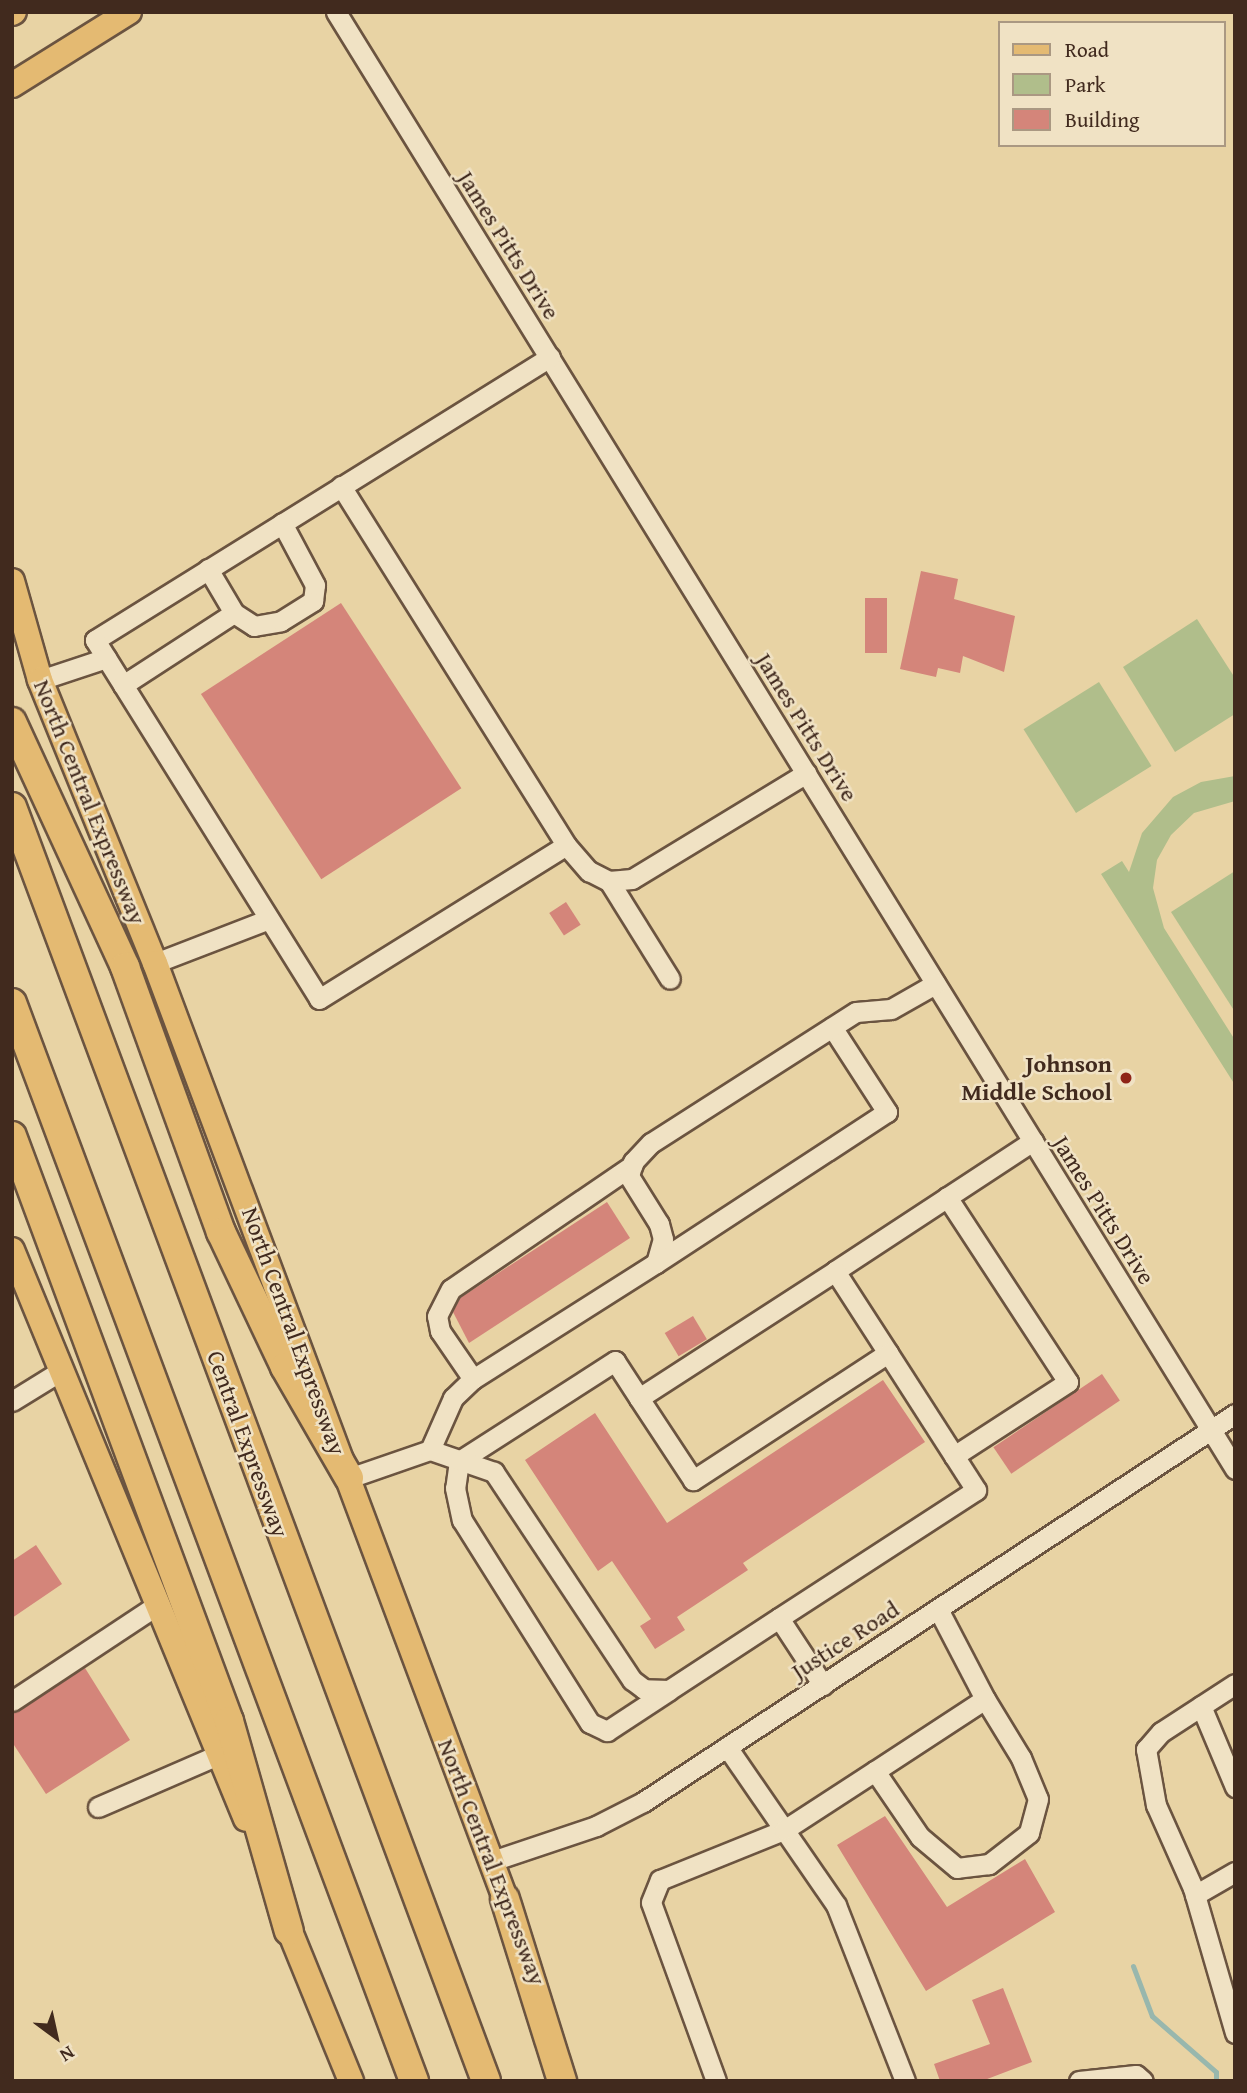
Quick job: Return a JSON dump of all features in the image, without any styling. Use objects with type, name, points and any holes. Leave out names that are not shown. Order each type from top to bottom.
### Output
[{"type":"highway","points":[[12,722],[125,967],[220,1232],[285,1367],[349,1478]]},
{"type":"highway","name":"Central Expressway","points":[[12,807],[486,2081]]},
{"type":"highway","points":[[12,1003],[414,2081]]},
{"type":"highway","points":[[12,1136],[229,1721],[289,1931]]},
{"type":"highway","points":[[505,1899],[562,2081]]},
{"type":"main road","points":[[12,85],[129,12]]},
{"type":"main road","name":"North Central Expressway","points":[[12,581],[40,680],[155,963],[505,1899],[576,2081]]},
{"type":"main road","points":[[12,1250],[59,1372],[220,1754],[351,2081]]},
{"type":"street","name":"James Pitts Drive","points":[[335,12],[1235,1469]]},
{"type":"street","points":[[550,357],[95,640],[320,999],[566,845]]},
{"type":"street","points":[[341,486],[566,845],[589,871],[609,881],[670,979]]},
{"type":"street","points":[[208,569],[234,613],[254,626],[281,621],[313,601],[315,585],[282,523]]},
{"type":"street","points":[[123,685],[234,613]]},
{"type":"street","points":[[40,680],[106,658]]},
{"type":"street","points":[[609,881],[644,872],[806,772]]},
{"type":"street","points":[[155,963],[269,919]]},
{"type":"street","points":[[473,1379],[440,1331],[437,1317],[451,1289],[633,1165],[651,1143],[832,1027],[856,1012],[891,1009],[936,984]]},
{"type":"street","points":[[430,1450],[453,1398],[473,1379],[887,1112],[832,1027]]},
{"type":"street","points":[[639,1398],[1033,1141]]},
{"type":"street","points":[[633,1165],[631,1184],[661,1231],[656,1263]]},
{"type":"street","points":[[947,1197],[1068,1382],[954,1456]]},
{"type":"street","points":[[835,1271],[888,1353],[976,1490],[607,1731],[590,1723],[462,1521],[454,1488],[459,1461],[615,1361],[693,1480],[888,1353]]},
{"type":"street","points":[[12,1401],[59,1372]]},
{"type":"street","name":"Justice Road","points":[[492,1861],[612,1818],[727,1747],[1235,1414]]},
{"type":"street","points":[[349,1478],[430,1450],[494,1472],[632,1680],[654,1693],[669,1690]]},
{"type":"street","points":[[12,1701],[158,1605]]},
{"type":"street","points":[[875,1771],[920,1837],[957,1868],[989,1864],[1029,1833],[1038,1799],[1021,1758],[985,1699],[938,1609]]},
{"type":"street","points":[[779,1618],[822,1685]]},
{"type":"street","points":[[1235,1684],[1161,1732],[1146,1749],[1156,1805],[1195,1895],[1230,2002],[1235,2033]]},
{"type":"street","points":[[716,2081],[651,1902],[660,1880],[784,1830],[985,1699]]},
{"type":"street","points":[[1201,1706],[1235,1787]]},
{"type":"street","points":[[727,1747],[836,1905],[905,2081]]},
{"type":"street","points":[[98,1807],[220,1754]]},
{"type":"street","points":[[1195,1895],[1235,1872]]},
{"type":"street","points":[[1079,2081],[1136,2075],[1143,2081]]},
{"type":"green space","points":[[1197,619],[1235,678],[1235,714],[1175,752],[1123,667]]},
{"type":"green space","points":[[1099,682],[1151,766],[1076,813],[1024,729]]},
{"type":"green space","points":[[1235,776],[1235,801],[1194,813],[1171,835],[1157,860],[1153,888],[1164,928],[1235,1040],[1235,1085],[1101,874],[1122,861],[1129,872],[1142,833],[1173,797],[1201,782]]},
{"type":"green space","points":[[1235,871],[1235,1012],[1171,912]]},
{"type":"building","points":[[921,571],[958,579],[954,599],[1015,616],[1004,672],[963,656],[960,673],[938,668],[936,677],[900,669]]},
{"type":"building","points":[[865,598],[887,598],[887,653],[865,653]]},
{"type":"building","points":[[341,603],[461,788],[321,879],[201,694]]},
{"type":"building","points":[[566,902],[581,925],[564,936],[549,913]]},
{"type":"building","points":[[607,1202],[630,1238],[469,1343],[453,1312],[460,1298]]},
{"type":"building","points":[[693,1316],[707,1339],[679,1356],[665,1333]]},
{"type":"building","points":[[1102,1374],[1120,1401],[1011,1474],[993,1447]]},
{"type":"building","points":[[883,1380],[925,1442],[743,1563],[748,1570],[677,1617],[685,1630],[655,1649],[640,1626],[651,1619],[612,1561],[598,1571],[525,1460],[595,1413],[667,1523]]},
{"type":"building","points":[[36,1545],[62,1584],[12,1618],[12,1561]]},
{"type":"building","points":[[85,1668],[130,1740],[46,1794],[12,1742],[12,1713]]},
{"type":"building","points":[[885,1816],[947,1907],[1025,1859],[1055,1912],[926,1991],[837,1845]]},
{"type":"building","points":[[1003,1988],[1032,2062],[982,2081],[940,2081],[934,2064],[990,2044],[972,2000]]},
{"type":"waterway","points":[[1133,1966],[1152,2016],[1216,2072],[1216,2081]]},
{"type":"place","name":"Johnson Middle School","points":[[1126,1078]]}]
